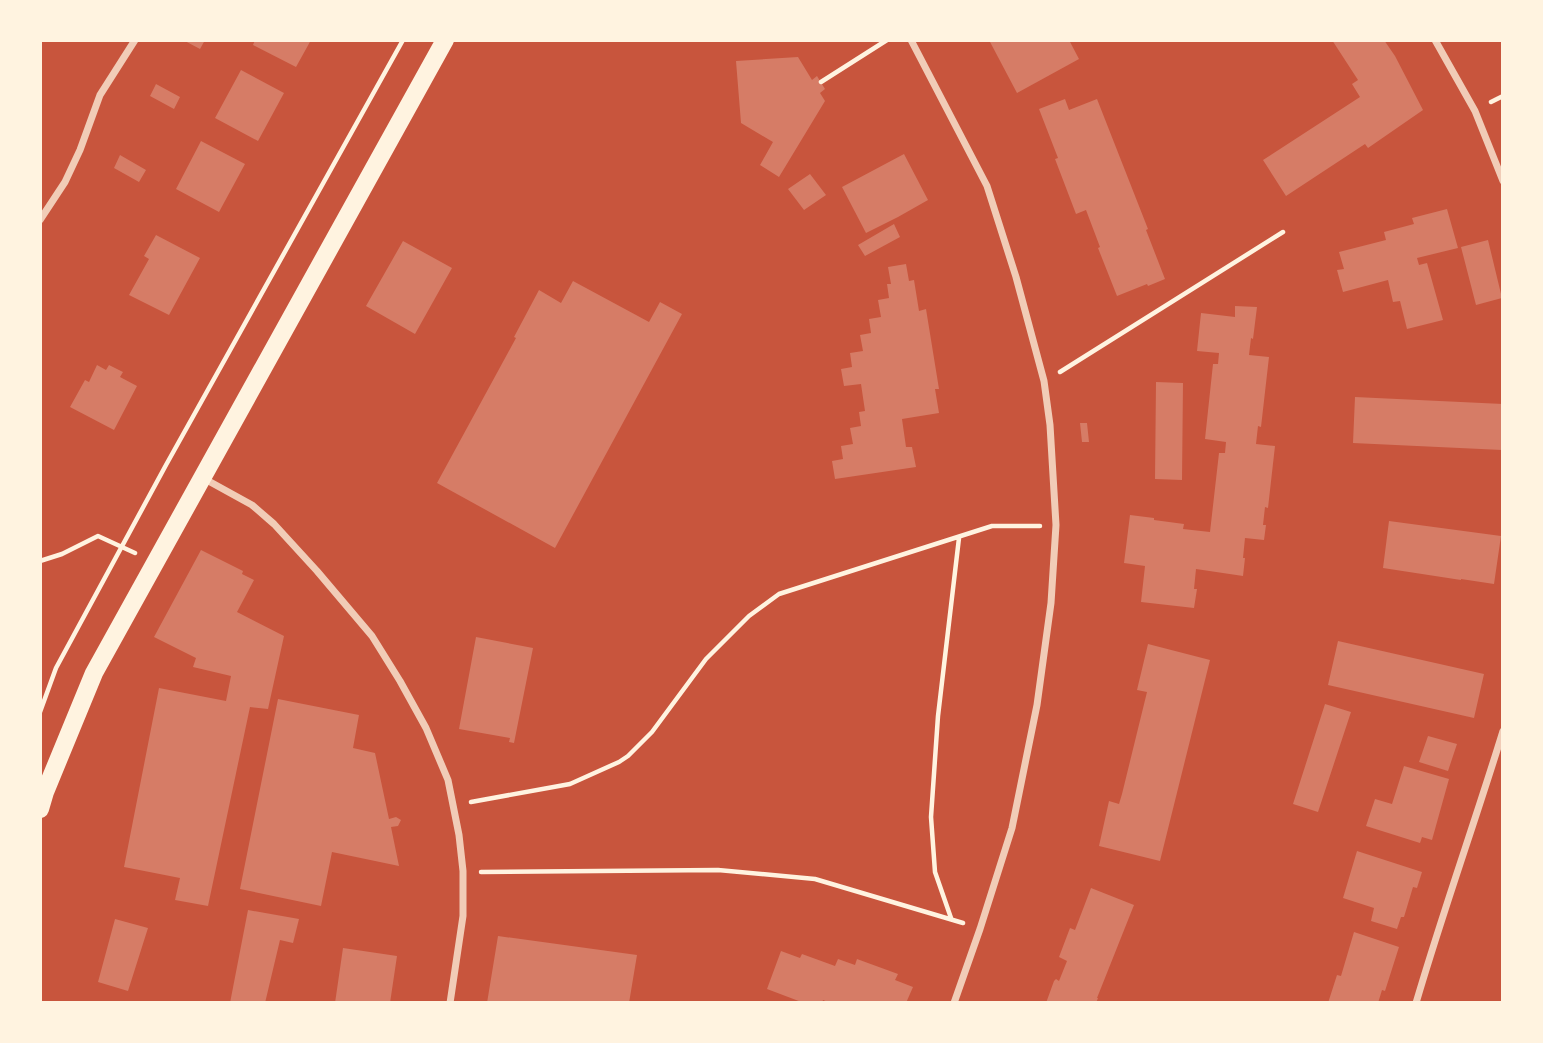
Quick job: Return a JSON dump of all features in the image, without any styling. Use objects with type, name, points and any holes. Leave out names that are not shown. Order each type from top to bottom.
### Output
[{"type":"main road","points":[[40,809],[94,673],[445,40]]},
{"type":"street","points":[[40,220],[65,182],[100,95],[135,40]]},
{"type":"street","points":[[911,40],[987,186],[1016,277],[1044,381],[1050,425],[1056,526],[1051,603],[1037,705],[1012,828],[954,1003]]},
{"type":"street","points":[[1435,40],[1475,111],[1503,181]]},
{"type":"street","points":[[202,478],[252,505],[274,524],[317,570],[372,636],[426,728],[448,780],[463,871],[463,916],[450,1003]]},
{"type":"street","points":[[1416,1003],[1503,730]]},
{"type":"path","points":[[40,712],[56,668],[402,40]]},
{"type":"path","points":[[821,82],[887,40]]},
{"type":"path","points":[[1044,381],[1283,232]]},
{"type":"path","points":[[478,801],[570,784],[620,762],[652,732],[706,659],[750,615],[779,594],[992,526],[1056,526]]},
{"type":"path","points":[[40,561],[62,554],[98,536],[156,563]]},
{"type":"path","points":[[463,871],[718,870],[815,879],[951,918],[935,872],[931,817],[936,733],[959,537]]},
{"type":"building","points":[[183,40],[205,40],[200,49]]},
{"type":"building","points":[[255,40],[311,40],[296,67],[253,45]]},
{"type":"building","points":[[989,40],[1069,40],[1079,59],[1017,93]]},
{"type":"building","points":[[1332,40],[1384,40],[1423,110],[1368,148],[1365,144],[1286,196],[1263,160],[1360,97],[1352,84],[1358,80]]},
{"type":"building","points":[[798,57],[812,80],[817,76],[825,89],[820,93],[825,101],[779,177],[760,165],[773,142],[741,123],[736,61]]},
{"type":"building","points":[[241,70],[284,93],[258,141],[215,118]]},
{"type":"building","points":[[156,84],[180,97],[174,109],[150,96]]},
{"type":"building","points":[[1065,99],[1069,110],[1097,99],[1165,279],[1117,296],[1086,210],[1076,214],[1039,109]]},
{"type":"building","points":[[201,141],[245,164],[219,212],[176,189]]},
{"type":"building","points":[[904,154],[928,200],[866,233],[842,187]]},
{"type":"building","points":[[120,155],[146,170],[139,182],[114,168]]},
{"type":"building","points":[[810,174],[826,195],[804,210],[788,189]]},
{"type":"building","points":[[1447,209],[1458,248],[1417,258],[1419,265],[1427,263],[1443,320],[1407,329],[1400,301],[1393,302],[1388,280],[1343,292],[1337,270],[1344,269],[1339,252],[1386,240],[1384,232],[1414,224],[1412,218]]},
{"type":"building","points":[[894,224],[900,237],[865,256],[858,245]]},
{"type":"building","points":[[156,235],[200,258],[169,315],[129,295],[149,259],[144,256]]},
{"type":"building","points":[[1488,240],[1502,298],[1476,305],[1461,247]]},
{"type":"building","points":[[403,241],[452,268],[415,334],[366,306]]},
{"type":"building","points":[[906,264],[909,281],[914,280],[919,311],[926,309],[939,389],[935,389],[939,413],[902,419],[906,447],[912,447],[916,467],[835,479],[832,461],[843,459],[841,446],[853,444],[850,428],[861,426],[859,412],[865,411],[861,384],[844,386],[841,369],[852,367],[850,353],[863,351],[860,335],[871,333],[869,319],[881,317],[878,300],[889,298],[887,284],[891,284],[888,267]]},
{"type":"building","points":[[573,281],[649,322],[660,302],[682,314],[555,548],[437,483],[539,290],[561,303]]},
{"type":"building","points":[[1235,306],[1257,307],[1249,355],[1269,357],[1261,427],[1258,426],[1256,444],[1275,446],[1268,508],[1265,507],[1264,540],[1245,538],[1243,576],[1196,569],[1194,608],[1141,602],[1145,566],[1124,563],[1130,515],[1184,524],[1183,529],[1210,532],[1219,453],[1225,453],[1226,442],[1205,439],[1213,364],[1218,364],[1219,353],[1197,351],[1201,313],[1235,317]]},
{"type":"building","points":[[97,365],[106,370],[109,365],[123,372],[120,377],[137,386],[114,430],[70,407],[85,380],[89,382]]},
{"type":"building","points":[[1156,382],[1183,383],[1182,480],[1155,479]]},
{"type":"building","points":[[1355,397],[1503,404],[1502,450],[1353,443]]},
{"type":"building","points":[[1080,423],[1087,423],[1089,442],[1082,442]]},
{"type":"building","points":[[1389,521],[1501,536],[1494,584],[1383,568]]},
{"type":"building","points":[[201,550],[243,571],[242,574],[254,580],[237,612],[284,636],[268,709],[250,707],[208,906],[175,900],[180,878],[124,867],[159,688],[226,701],[231,676],[193,667],[196,658],[154,637]]},
{"type":"building","points":[[476,637],[533,648],[514,743],[509,742],[510,738],[459,729]]},
{"type":"building","points":[[1338,641],[1484,674],[1474,718],[1328,685]]},
{"type":"building","points":[[1148,644],[1210,660],[1160,861],[1099,846],[1109,801],[1119,804],[1147,692],[1137,690]]},
{"type":"building","points":[[278,699],[359,715],[353,748],[375,753],[389,819],[396,817],[401,820],[398,826],[391,827],[399,866],[332,852],[321,906],[240,889]]},
{"type":"building","points":[[1325,704],[1351,712],[1318,812],[1293,804]]},
{"type":"building","points":[[1428,736],[1457,744],[1448,771],[1419,762]]},
{"type":"building","points":[[1404,766],[1449,779],[1432,840],[1422,837],[1420,843],[1366,826],[1375,799],[1392,804]]},
{"type":"building","points":[[1357,851],[1422,872],[1417,888],[1413,887],[1404,917],[1401,917],[1397,929],[1371,921],[1374,908],[1343,898]]},
{"type":"building","points":[[1091,888],[1134,905],[1098,998],[1096,1003],[1046,1003],[1054,981],[1059,981],[1067,961],[1059,957],[1070,928],[1075,930]]},
{"type":"building","points":[[248,910],[299,919],[293,943],[280,940],[265,1003],[230,1003]]},
{"type":"building","points":[[115,919],[148,928],[128,991],[98,982]]},
{"type":"building","points":[[1354,932],[1399,947],[1385,991],[1382,990],[1378,1003],[1328,1003],[1337,975],[1341,976]]},
{"type":"building","points":[[498,936],[637,955],[629,1003],[487,1003]]},
{"type":"building","points":[[343,948],[397,956],[390,1003],[335,1003]]},
{"type":"building","points":[[781,951],[800,958],[802,954],[835,966],[838,959],[855,965],[857,959],[898,974],[895,980],[913,987],[906,1003],[830,1003],[823,1000],[822,1003],[804,1003],[767,989]]}]
